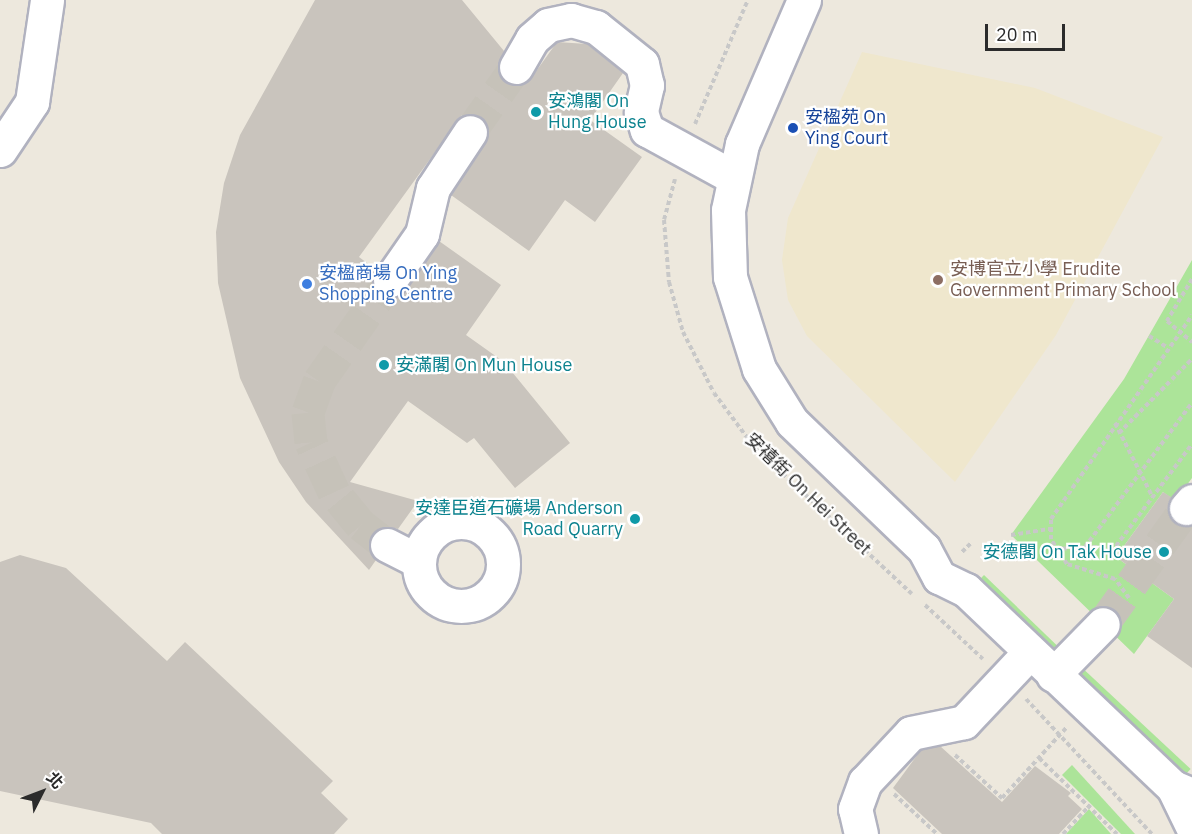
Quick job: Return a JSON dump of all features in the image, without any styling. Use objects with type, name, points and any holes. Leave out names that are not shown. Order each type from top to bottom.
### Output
[{"type":"street","points":[[0,150],[32,102],[47,0]]},
{"type":"street","points":[[804,0],[742,144],[733,177],[730,277],[759,369],[806,437],[924,549],[939,577],[966,590],[1053,675],[1182,791],[1192,826]]},
{"type":"street","points":[[516,67],[532,39],[548,25],[571,20],[596,27],[642,64],[647,84],[643,122],[654,137],[684,147],[733,177]]},
{"type":"street","points":[[390,280],[422,234],[433,188],[470,132]]},
{"type":"street","points":[[387,545],[419,561]]},
{"type":"street","points":[[1053,675],[1103,624]]},
{"type":"street","points":[[861,834],[858,795],[903,741],[921,729],[964,722],[996,671],[1030,652]]},
{"type":"path","name":"安禧街 On Hei Street","points":[[748,0],[684,147],[664,220],[666,251],[683,332],[714,393],[755,448],[1061,734],[1152,834]]},
{"type":"path","points":[[1192,279],[1167,321],[1192,342]]},
{"type":"path","points":[[1129,598],[1115,579],[1076,569],[1055,549],[1050,529],[1054,509],[1192,315]]},
{"type":"path","points":[[1149,336],[1168,348]]},
{"type":"path","points":[[1119,433],[1192,359]]},
{"type":"path","points":[[1085,547],[1192,404]]},
{"type":"path","points":[[1114,423],[1152,496]]},
{"type":"path","points":[[1055,549],[1116,546],[1192,444]]},
{"type":"path","points":[[1011,535],[1050,529]]},
{"type":"path","points":[[962,552],[971,543]]},
{"type":"path","points":[[945,745],[1002,798],[1071,723]]},
{"type":"path","points":[[1039,758],[1090,805],[1117,834]]},
{"type":"path","points":[[889,790],[937,834]]},
{"type":"path","points":[[1063,834],[1090,805]]},
{"type":"shaded area","name":"安博官立小學 Erudite Government Primary School","points":[[862,52],[1035,88],[1163,137],[1056,335],[955,482],[807,336],[788,300],[782,260],[788,218]]},
{"type":"green space","points":[[1192,260],[1192,478],[1175,501],[1163,492],[1116,557],[1174,599],[1134,654],[1011,535],[1124,379]]},
{"type":"green space","points":[[984,575],[1065,653],[1058,661],[977,582]]},
{"type":"green space","points":[[1078,664],[1191,769],[1184,776],[1071,671]]},
{"type":"green space","points":[[1072,765],[1135,834],[1121,834],[1062,775]]},
{"type":"green space","points":[[1089,809],[1111,834],[1066,834]]},
{"type":"building","name":"安楹商場 On Ying Shopping Centre","points":[[315,0],[462,0],[504,51],[500,77],[516,86],[532,77],[557,42],[587,44],[623,73],[590,120],[642,157],[595,222],[565,200],[529,251],[451,195],[489,134],[481,117],[462,115],[359,257],[375,269],[373,287],[388,299],[405,291],[439,241],[501,285],[466,335],[504,362],[570,443],[515,488],[474,438],[467,443],[408,401],[350,482],[418,501],[398,529],[385,526],[371,536],[368,547],[376,560],[369,570],[306,502],[279,462],[240,378],[218,283],[216,232],[224,183],[240,135]]},
{"type":"building","points":[[1163,492],[1171,497],[1168,514],[1173,522],[1192,526],[1192,668],[1147,636],[1174,599],[1116,557]]},
{"type":"building","points":[[20,555],[66,568],[167,661],[185,642],[333,781],[321,793],[348,819],[334,834],[162,834],[151,823],[0,791],[0,562]]},
{"type":"building","points":[[940,746],[1002,802],[1035,766],[1071,793],[1068,796],[1082,809],[1059,834],[942,834],[893,788],[921,750]]},
{"type":"tunnel","points":[[470,132],[516,67]]},
{"type":"tunnel","points":[[387,545],[361,525],[334,492],[311,442],[308,412],[319,381],[390,280]]},
{"type":"tunnel","points":[[1103,624],[1186,508]]},
{"type":"place","name":"安鴻閣 On Hung House","points":[[536,112]]},
{"type":"place","name":"安楹苑 On Ying Court","points":[[793,128]]},
{"type":"place","name":"安博官立小學 Erudite Government Primary School","points":[[938,280]]},
{"type":"place","name":"安楹商場 On Ying Shopping Centre","points":[[307,284]]},
{"type":"place","name":"安滿閣 On Mun House","points":[[384,365]]},
{"type":"place","name":"安達臣道石礦場 Anderson Road Quarry","points":[[635,519]]},
{"type":"place","name":"安德閣 On Tak House","points":[[1164,552]]}]
